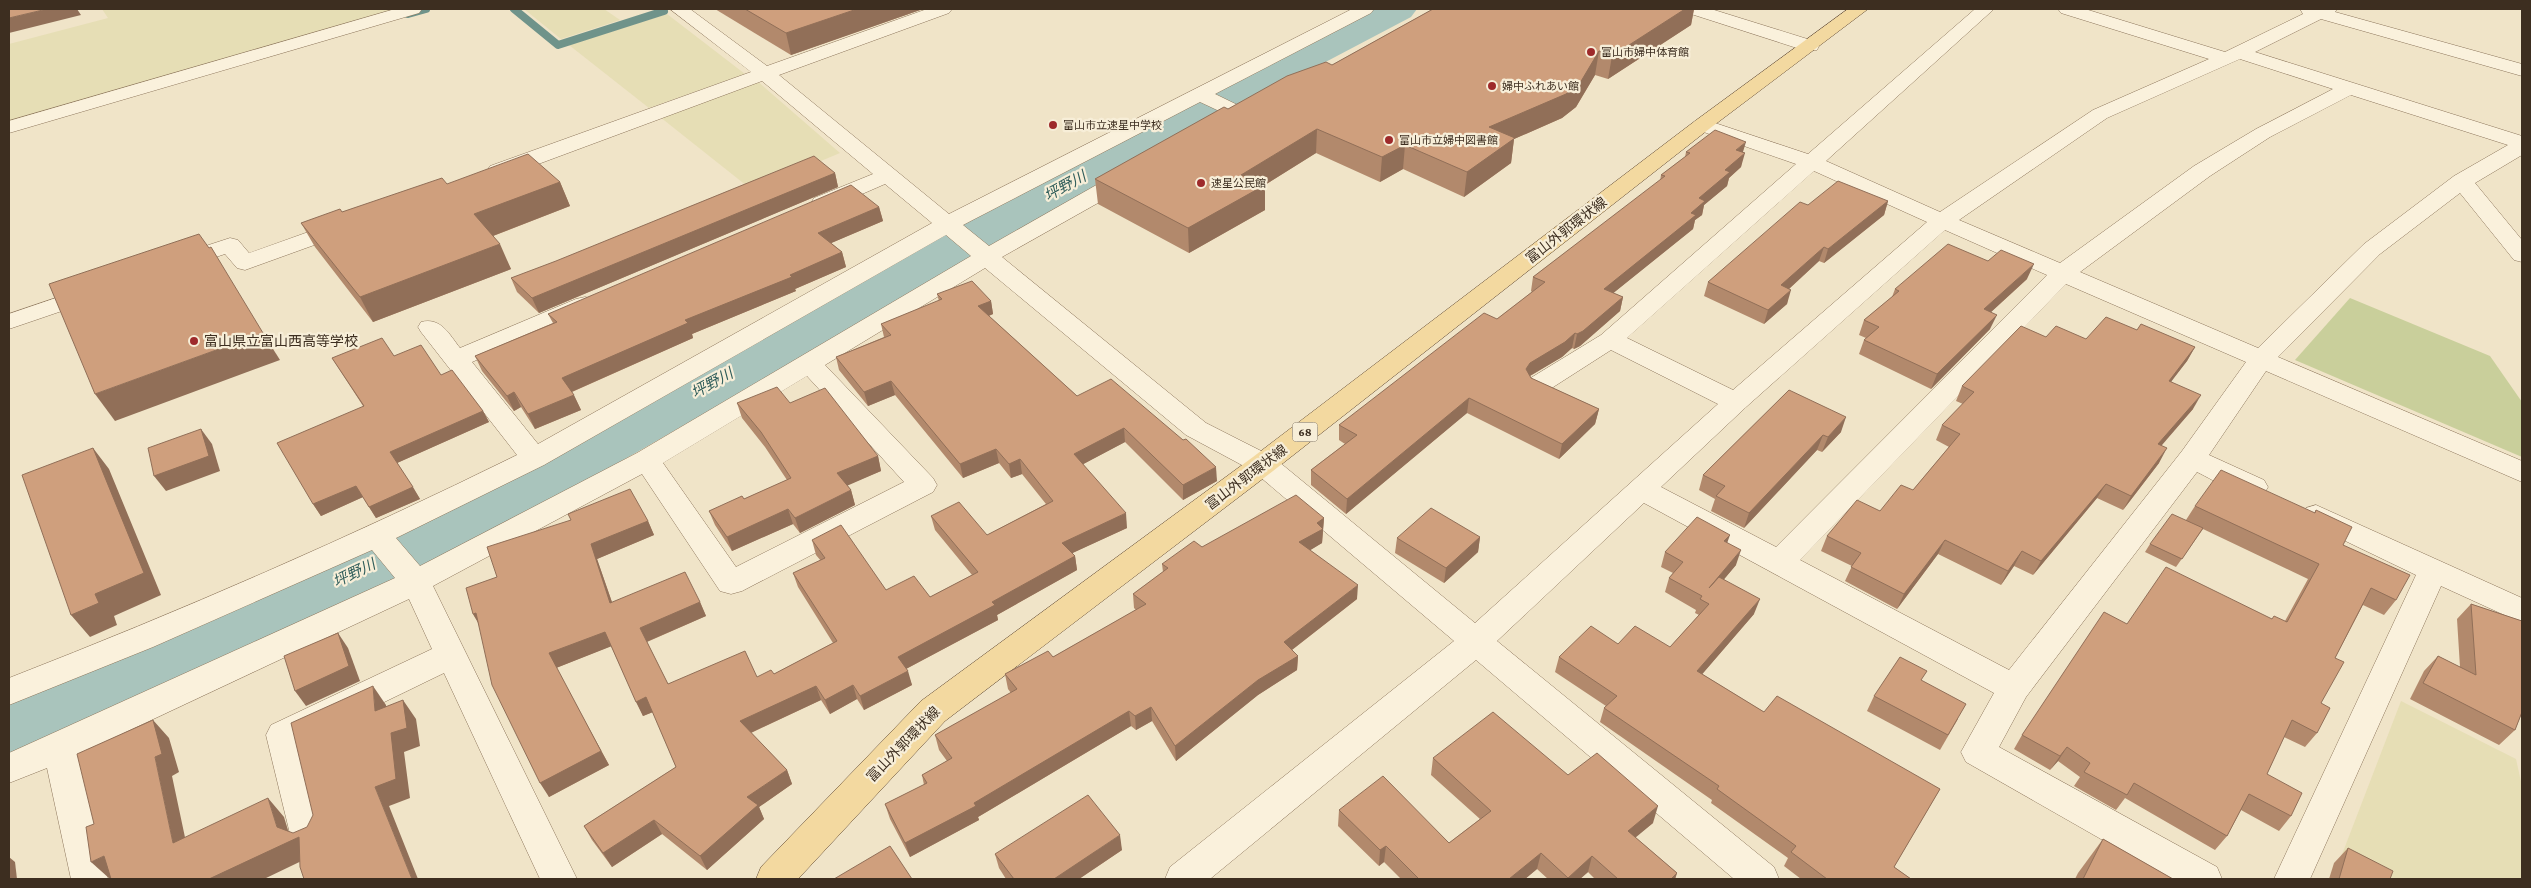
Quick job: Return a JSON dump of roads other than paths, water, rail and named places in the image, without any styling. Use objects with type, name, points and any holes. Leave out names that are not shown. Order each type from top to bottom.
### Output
[{"type":"main road","name":"富山外郭環状線","points":[[774,879],[933,711],[1263,464],[1702,125],[1859,9]]},
{"type":"street","points":[[9,127],[413,9]]},
{"type":"street","points":[[477,178],[943,9]]},
{"type":"street","points":[[9,692],[271,583],[376,535],[534,458],[948,224],[1365,9]]},
{"type":"street","points":[[1694,9],[1810,46]]},
{"type":"street","points":[[1538,385],[1610,340],[1813,163],[1985,9]]},
{"type":"street","points":[[2067,9],[2348,89],[2522,145]]},
{"type":"street","points":[[1197,875],[1475,642],[1736,402],[1942,221],[2100,114],[2231,56],[2317,10],[2522,70]]},
{"type":"street","points":[[690,11],[1196,429],[1263,464],[1761,879]]},
{"type":"street","points":[[1780,562],[2064,272],[2202,171],[2263,133],[2348,89]]},
{"type":"street","points":[[1200,94],[1246,109],[1215,126]]},
{"type":"street","points":[[1702,125],[1813,163],[1942,221],[2064,272],[2522,472]]},
{"type":"street","points":[[2204,879],[1978,752],[2014,688],[2192,458],[2261,359],[2372,249],[2462,181],[2522,145]]},
{"type":"street","points":[[9,768],[60,747],[416,582],[647,460],[988,256],[1148,165]]},
{"type":"street","points":[[798,214],[888,175]]},
{"type":"street","points":[[2462,181],[2522,255]]},
{"type":"street","points":[[156,270],[230,244],[244,263],[365,219]]},
{"type":"street","points":[[9,322],[110,287]]},
{"type":"street","points":[[455,360],[609,294]]},
{"type":"street","points":[[430,328],[534,458]]},
{"type":"street","points":[[1610,340],[1736,402]]},
{"type":"street","points":[[647,460],[731,583],[923,485],[809,363]]},
{"type":"street","points":[[2192,458],[2522,611]]},
{"type":"street","points":[[1642,489],[2014,688]]},
{"type":"street","points":[[376,535],[416,582],[559,879]]},
{"type":"street","points":[[2292,879],[2433,570]]},
{"type":"street","points":[[308,834],[283,735],[451,655]]},
{"type":"street","points":[[60,747],[89,879]]},
{"type":"waterway","points":[[408,14],[426,9]]},
{"type":"waterway","points":[[514,9],[558,45],[664,11]]},
{"type":"waterway","name":"坪野川","points":[[9,722],[119,678],[287,606],[487,509],[1207,107],[1397,9]]},
{"type":"place","name":"富山市婦中体育館","points":[[1591,52]]},
{"type":"place","name":"婦中ふれあい館","points":[[1492,86]]},
{"type":"place","name":"富山市立速星中学校","points":[[1053,125]]},
{"type":"place","name":"富山市立婦中図書館","points":[[1389,140]]},
{"type":"place","name":"速星公民館","points":[[1201,183]]},
{"type":"place","name":"富山県立富山西高等学校","points":[[194,341]]}]
